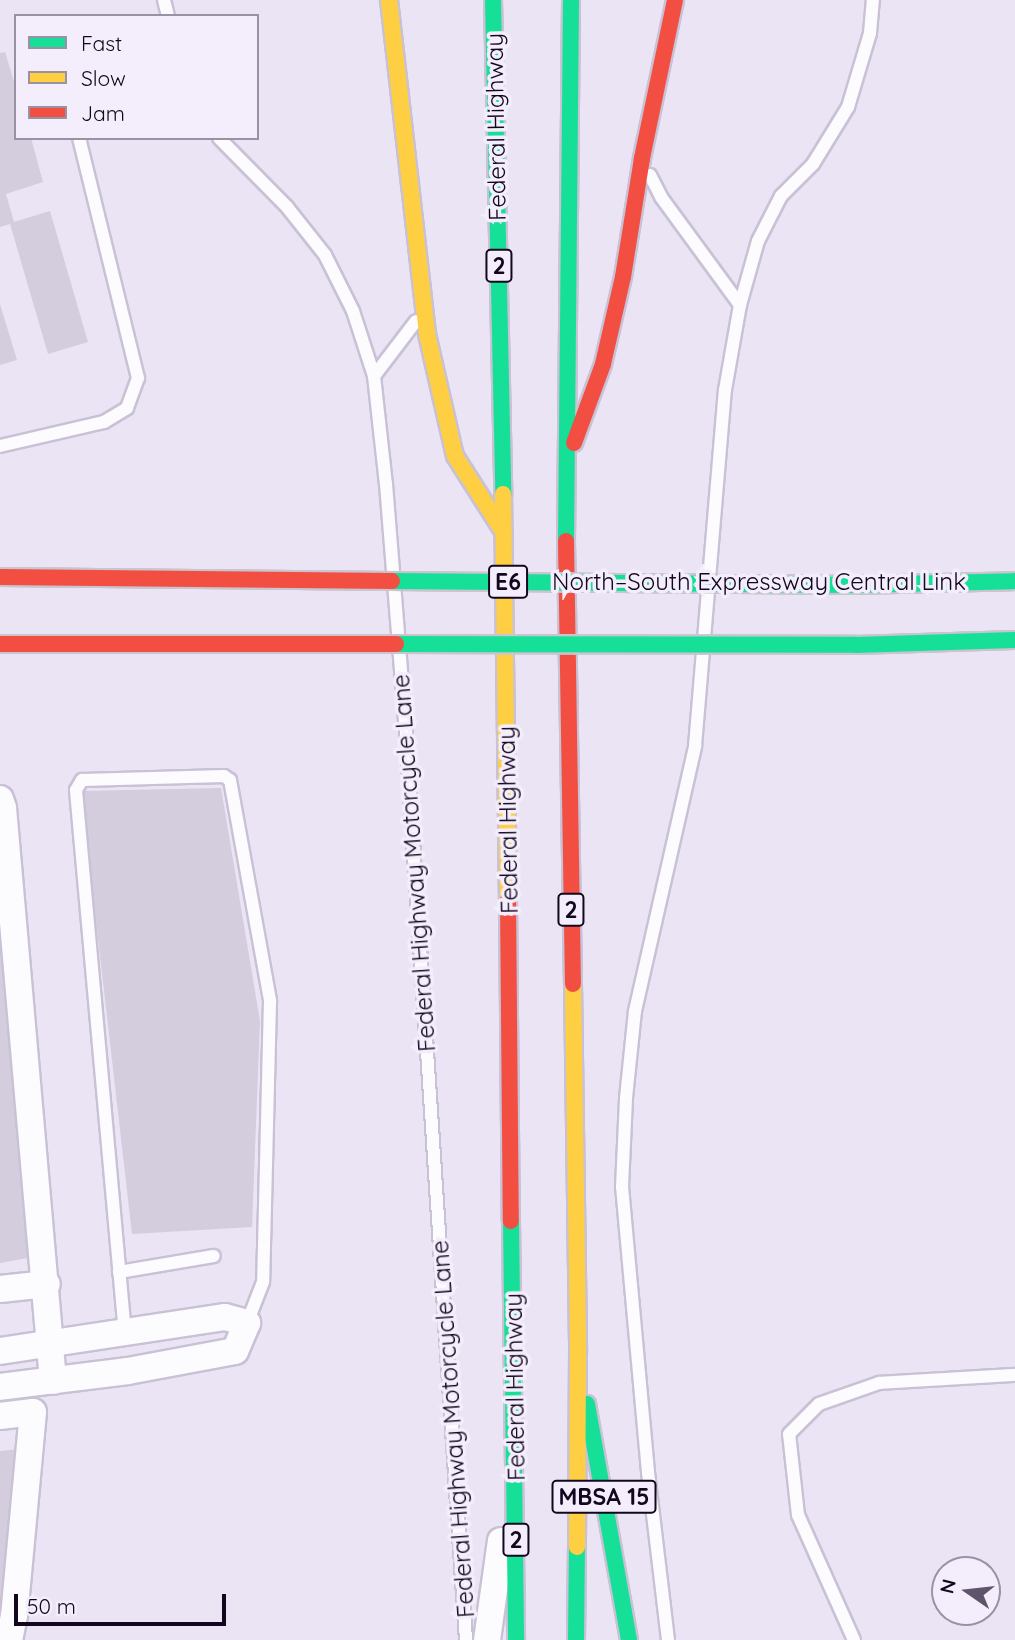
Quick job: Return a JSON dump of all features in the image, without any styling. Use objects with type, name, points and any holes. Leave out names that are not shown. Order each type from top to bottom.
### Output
[{"type":"main road","points":[[389,0],[424,310],[454,456],[504,533]]},
{"type":"main road","name":"Federal Highway","points":[[493,0],[504,533],[516,1640]]},
{"type":"main road","name":"2","points":[[571,0],[565,467],[578,1353],[576,1640]]},
{"type":"main road","points":[[565,467],[603,364],[623,277],[642,159],[675,0]]},
{"type":"main road","name":"North–South Expressway Central Link","points":[[0,577],[855,585],[1015,581]]},
{"type":"main road","points":[[0,644],[856,645],[1015,640]]},
{"type":"main road","name":"MBSA 15","points":[[578,1353],[629,1640]]},
{"type":"street","points":[[0,799],[5,822],[47,1284],[53,1381]]},
{"type":"street","points":[[0,1289],[47,1284]]},
{"type":"street","points":[[0,1351],[125,1335],[225,1317],[247,1324],[235,1351],[128,1371],[0,1387]]},
{"type":"street","points":[[125,1335],[128,1371]]},
{"type":"street","points":[[0,1416],[33,1412],[14,1615],[9,1640]]},
{"type":"street","points":[[487,1640],[515,1440]]},
{"type":"lane","points":[[668,1640],[648,1472],[623,1199],[626,1098],[635,1011],[695,746],[725,390],[740,304],[758,241],[781,196],[813,164],[848,107],[870,33],[873,0]]},
{"type":"lane","points":[[0,446],[104,422],[127,408],[138,378],[79,140]]},
{"type":"lane","name":"Federal Highway Motorcycle Lane","points":[[221,140],[287,207],[325,255],[353,311],[373,376],[386,484],[405,719],[466,1640]]},
{"type":"lane","points":[[642,159],[661,197],[740,304]]},
{"type":"lane","points":[[373,376],[424,310]]},
{"type":"lane","points":[[125,1335],[76,790],[82,780],[224,776],[230,780],[270,1001],[263,1282],[247,1324]]},
{"type":"lane","points":[[119,1272],[214,1256]]},
{"type":"lane","points":[[854,1640],[798,1515],[789,1434],[820,1404],[879,1383],[1015,1376]]},
{"type":"building","points":[[5,52],[14,81],[14,140],[32,140],[43,182],[6,194],[14,222],[50,211],[88,342],[48,354],[10,224],[0,227],[0,53]]},
{"type":"building","points":[[0,304],[17,360],[0,365]]},
{"type":"building","points":[[221,788],[260,1021],[252,1227],[132,1234],[81,791]]},
{"type":"building","points":[[0,889],[39,1256],[0,1263]]},
{"type":"building","points":[[20,1449],[0,1630],[0,1451]]},
{"type":"traffic: fast","points":[[493,0],[503,494]]},
{"type":"traffic: fast","points":[[566,541],[571,0]]},
{"type":"traffic: fast","points":[[392,581],[855,585],[1015,581]]},
{"type":"traffic: fast","points":[[396,644],[856,645],[1015,640]]},
{"type":"traffic: fast","points":[[511,1221],[516,1640]]},
{"type":"traffic: fast","points":[[587,1404],[629,1640]]},
{"type":"traffic: fast","points":[[576,1640],[577,1547]]},
{"type":"traffic: slow","points":[[389,0],[427,334],[455,456],[504,533]]},
{"type":"traffic: slow","points":[[503,494],[508,900]]},
{"type":"traffic: slow","points":[[573,984],[578,1353],[577,1547]]},
{"type":"traffic: jam","points":[[574,443],[603,364],[623,277],[642,158],[675,0]]},
{"type":"traffic: jam","points":[[566,541],[573,984]]},
{"type":"traffic: jam","points":[[0,577],[392,581]]},
{"type":"traffic: jam","points":[[0,644],[396,644]]},
{"type":"traffic: jam","points":[[508,900],[511,1221]]}]
